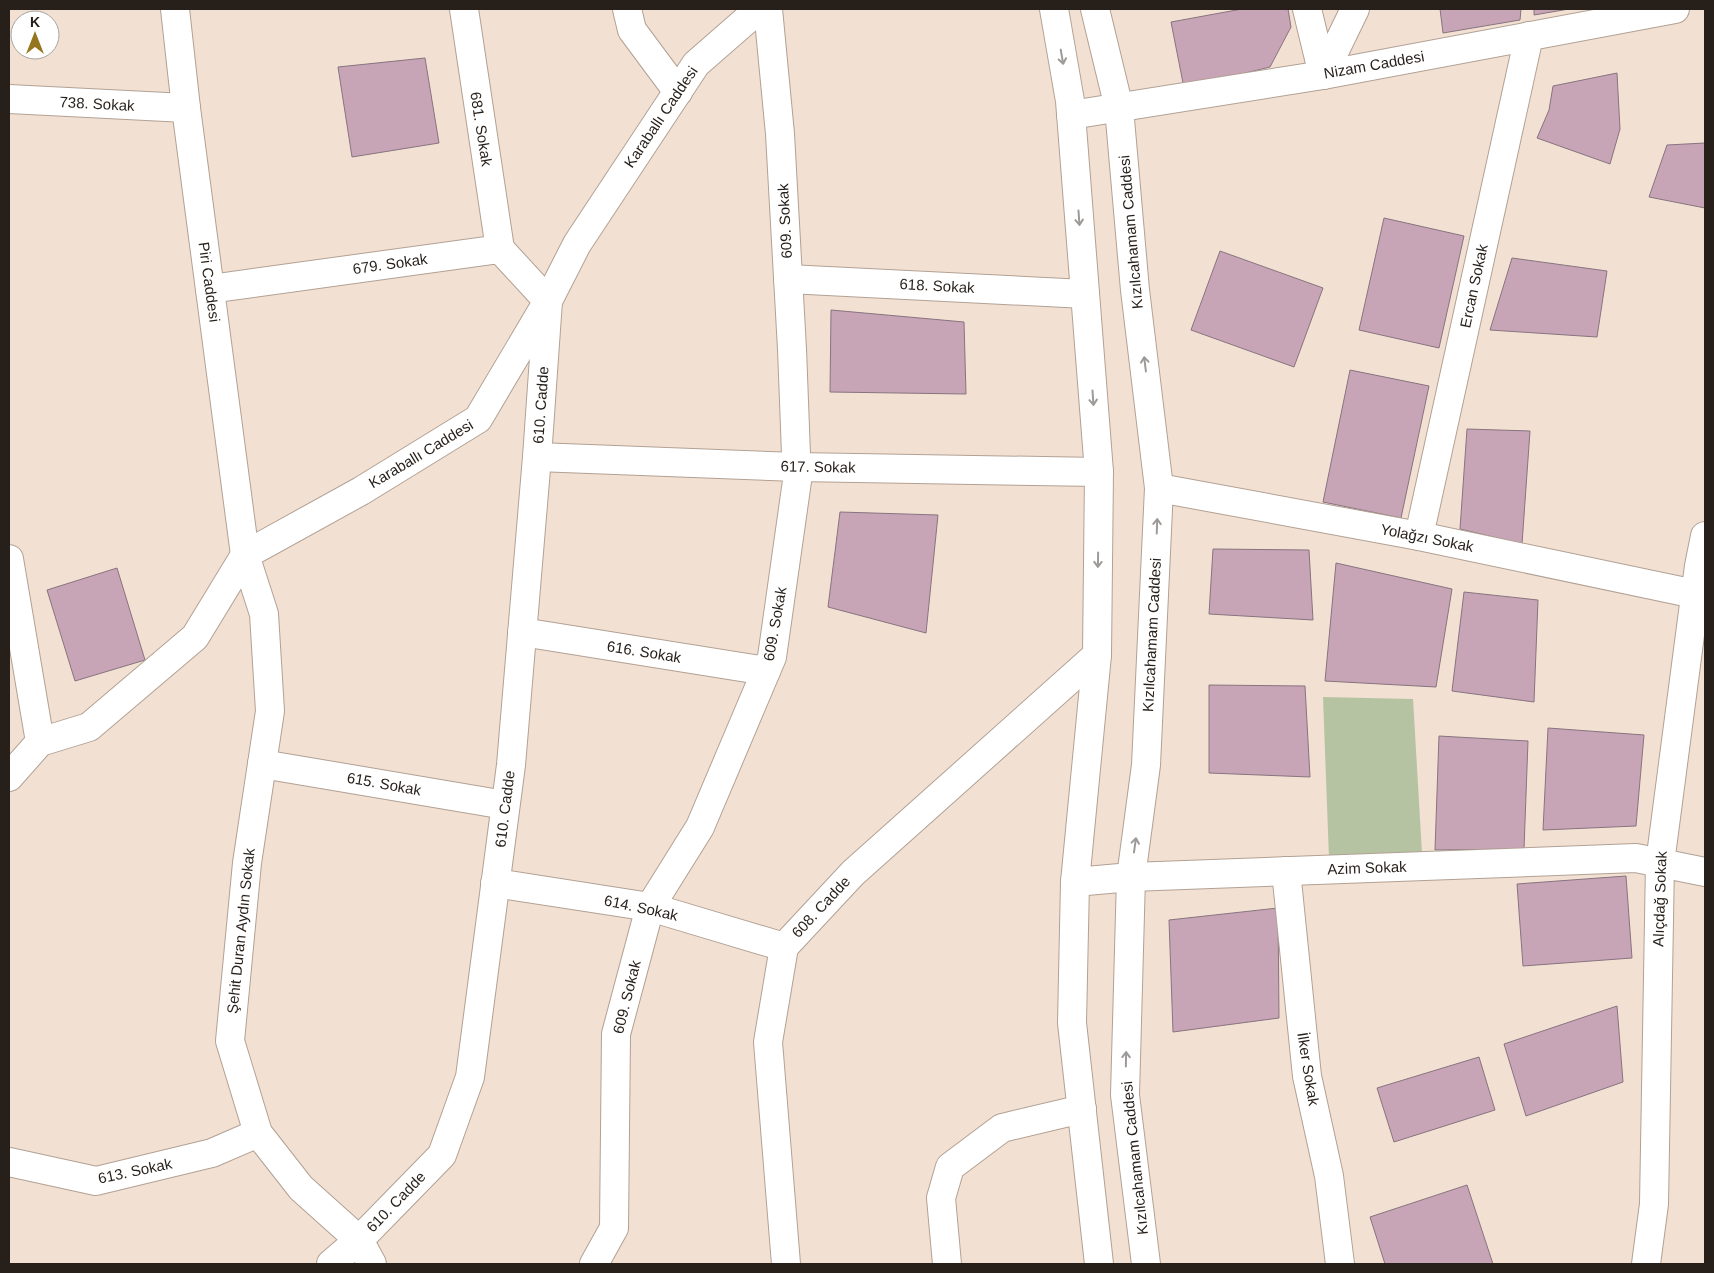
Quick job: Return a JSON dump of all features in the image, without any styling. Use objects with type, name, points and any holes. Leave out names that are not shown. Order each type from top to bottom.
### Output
[{"type":"street","name":"Piri Caddesi","points":[[175,9],[186,108],[245,555]]},
{"type":"street","name":"681. Sokak","points":[[464,9],[500,249]]},
{"type":"street","points":[[628,9],[632,30],[678,92]]},
{"type":"street","name":"Karaballı Caddesi","points":[[40,742],[90,727],[195,637],[245,555],[361,491],[478,419],[548,300],[577,244],[696,64],[758,9]]},
{"type":"street","name":"609. Sokak","points":[[594,1264],[614,1228],[616,1034],[650,907],[700,827],[772,657],[798,481],[780,134],[768,9]]},
{"type":"street","points":[[1054,9],[1071,115],[1099,472],[1097,656],[1075,882],[1072,1022],[1099,1264]]},
{"type":"street","name":"Kızılcahamam Caddesi","points":[[1095,9],[1119,108],[1135,290],[1158,488],[1146,765],[1131,877],[1125,1095],[1146,1264]]},
{"type":"street","points":[[1307,9],[1323,75]]},
{"type":"street","points":[[1323,75],[1355,9]]},
{"type":"street","name":"Nizam Caddesi","points":[[1071,115],[1323,75],[1675,9]]},
{"type":"street","name":"Ercan Sokak","points":[[1419,536],[1529,36]]},
{"type":"street","name":"738. Sokak","points":[[9,99],[186,108]]},
{"type":"street","name":"679. Sokak","points":[[210,289],[500,249]]},
{"type":"street","points":[[500,249],[548,300]]},
{"type":"street","name":"618. Sokak","points":[[788,279],[1085,294]]},
{"type":"street","name":"610. Cadde","points":[[331,1264],[359,1240],[442,1155],[470,1077],[511,765],[548,300]]},
{"type":"street","name":"617. Sokak","points":[[537,457],[797,467],[1099,472]]},
{"type":"street","name":"Yolağzı Sokak","points":[[1158,488],[1419,536],[1695,594]]},
{"type":"street","name":"Alıçdağ Sokak","points":[[1646,1264],[1654,1204],[1660,863],[1695,594],[1705,536]]},
{"type":"street","name":"Şehit Duran Aydın Sokak","points":[[245,555],[264,614],[270,711],[246,862],[230,1042],[258,1133],[301,1188],[359,1240],[372,1264]]},
{"type":"street","points":[[9,559],[18,668],[40,742],[9,778]]},
{"type":"street","name":"616. Sokak","points":[[522,632],[766,672]]},
{"type":"street","name":"608. Cadde","points":[[786,1264],[768,1042],[784,947],[853,873],[1097,656]]},
{"type":"street","name":"615. Sokak","points":[[262,764],[505,805]]},
{"type":"street","name":"Azim Sokak","points":[[1075,882],[1131,877],[1636,858],[1705,872]]},
{"type":"street","name":"İlker Sokak","points":[[1286,871],[1307,1076],[1329,1176],[1340,1264]]},
{"type":"street","name":"614. Sokak","points":[[495,883],[650,907],[784,947]]},
{"type":"street","points":[[947,1264],[942,1198],[950,1167],[1002,1128],[1082,1109]]},
{"type":"street","name":"613. Sokak","points":[[9,1162],[96,1181],[212,1154],[258,1133]]},
{"type":"green space","points":[[1323,697],[1413,699],[1422,853],[1329,859]]},
{"type":"building","points":[[1242,9],[1288,9],[1291,27],[1270,67],[1184,88],[1171,22]]},
{"type":"building","points":[[1440,9],[1521,9],[1520,20],[1443,33]]},
{"type":"building","points":[[1534,9],[1569,9],[1534,15]]},
{"type":"building","points":[[425,58],[439,143],[352,157],[338,67]]},
{"type":"building","points":[[1617,73],[1620,129],[1610,164],[1537,138],[1549,110],[1553,86]]},
{"type":"building","points":[[1705,143],[1705,208],[1649,197],[1667,145]]},
{"type":"building","points":[[1384,218],[1464,236],[1439,348],[1359,330]]},
{"type":"building","points":[[1220,251],[1323,288],[1294,367],[1191,330]]},
{"type":"building","points":[[1512,258],[1607,271],[1597,337],[1490,330]]},
{"type":"building","points":[[831,310],[964,322],[966,394],[830,392]]},
{"type":"building","points":[[1350,370],[1429,386],[1401,518],[1323,502]]},
{"type":"building","points":[[1467,429],[1530,431],[1522,544],[1460,529]]},
{"type":"building","points":[[840,512],[938,515],[926,633],[828,607]]},
{"type":"building","points":[[1213,549],[1309,550],[1313,620],[1209,614]]},
{"type":"building","points":[[1336,563],[1452,589],[1436,687],[1325,681]]},
{"type":"building","points":[[117,568],[145,660],[75,681],[47,590]]},
{"type":"building","points":[[1464,592],[1538,600],[1534,702],[1452,691]]},
{"type":"building","points":[[1209,685],[1305,686],[1310,777],[1209,773]]},
{"type":"building","points":[[1548,728],[1644,735],[1636,826],[1543,830]]},
{"type":"building","points":[[1439,736],[1528,741],[1524,849],[1435,850]]},
{"type":"building","points":[[1626,876],[1632,958],[1523,966],[1517,884]]},
{"type":"building","points":[[1278,908],[1279,1018],[1173,1032],[1169,920]]},
{"type":"building","points":[[1617,1006],[1623,1082],[1526,1116],[1504,1044]]},
{"type":"building","points":[[1479,1057],[1495,1110],[1394,1142],[1377,1088]]},
{"type":"building","points":[[1467,1185],[1493,1264],[1385,1264],[1370,1217]]}]
